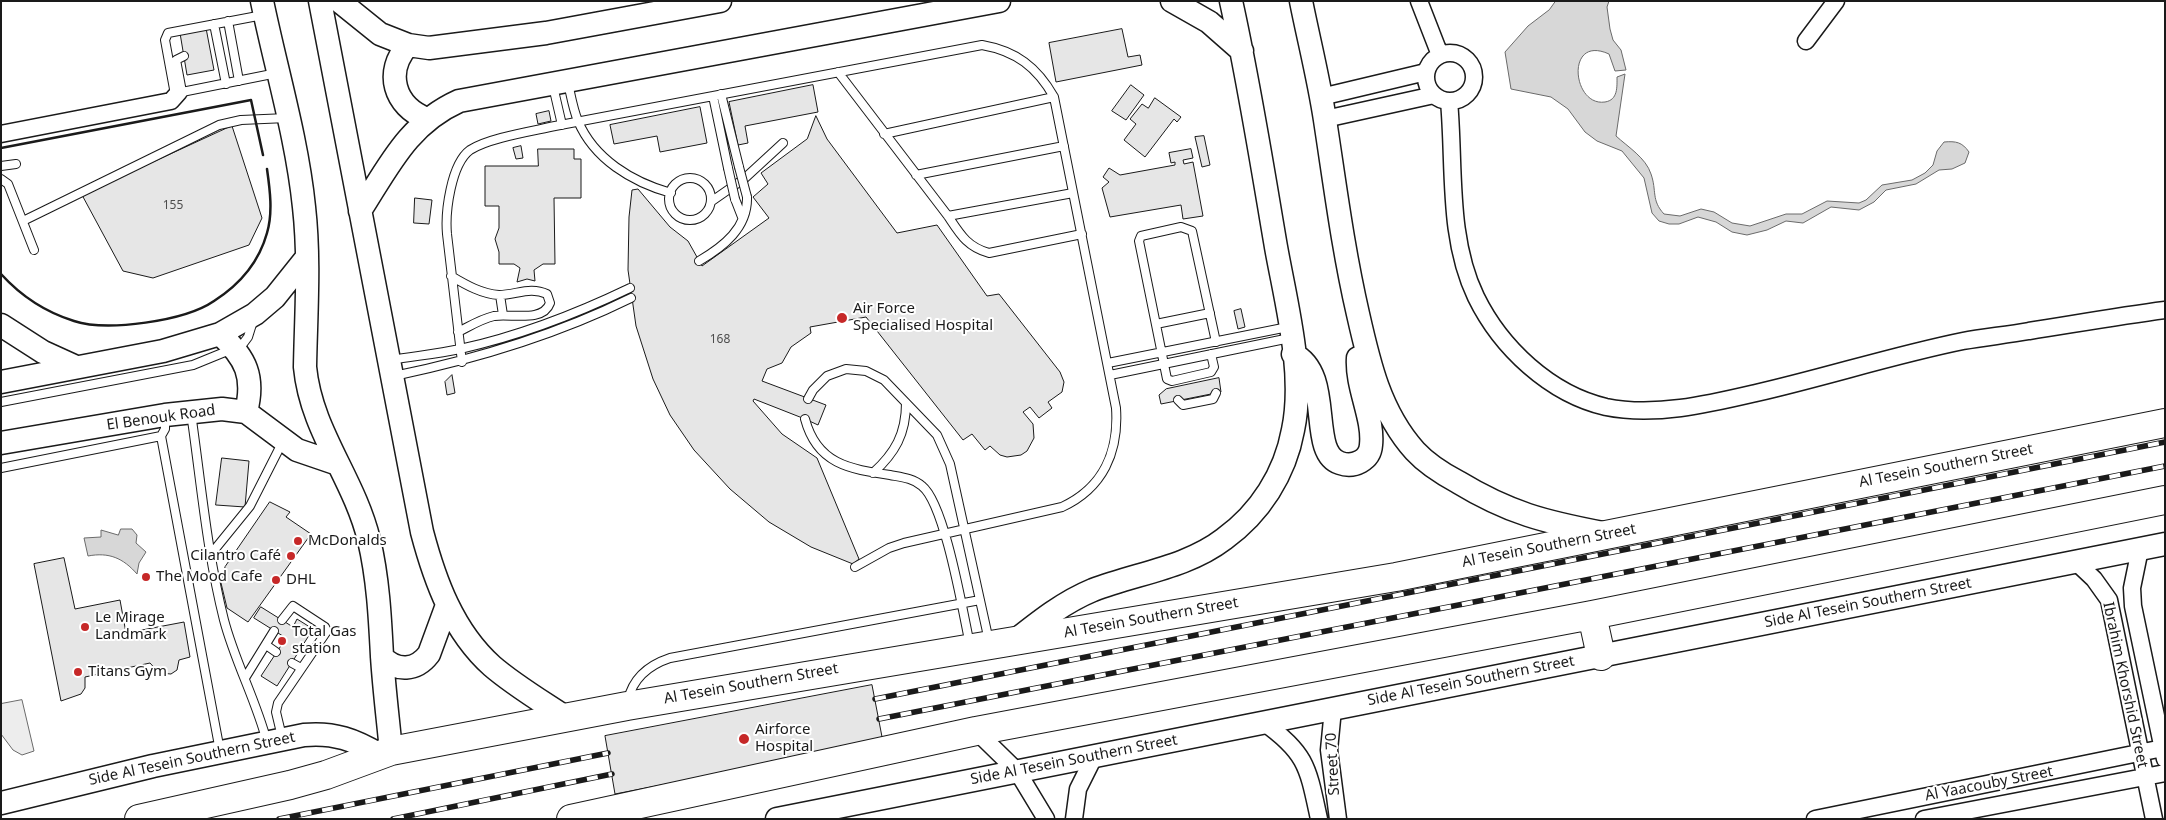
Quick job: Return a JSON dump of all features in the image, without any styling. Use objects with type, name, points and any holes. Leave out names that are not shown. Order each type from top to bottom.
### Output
[{"type":"highway","name":"Al Tesein Southern Street","points":[[138,819],[290,785],[326,775],[386,753],[564,718],[1396,577],[2165,423]]},
{"type":"highway","points":[[571,819],[976,731],[1592,615],[2165,500]]},
{"type":"highway","points":[[1592,615],[1601,656]]},
{"type":"street","points":[[320,1],[422,532],[433,569],[447,605],[469,642],[493,667],[564,718]]},
{"type":"street","points":[[339,1],[380,34],[408,45],[429,48],[450,47],[546,33],[720,1]]},
{"type":"street","points":[[360,211],[404,142],[427,119],[459,101],[999,1]]},
{"type":"street","points":[[1172,1],[1209,22],[1242,51]]},
{"type":"street","points":[[1016,640],[1063,605],[1093,591],[1201,554],[1223,540],[1244,523],[1271,490],[1288,450],[1296,408],[1291,339],[1242,51],[1231,1]]},
{"type":"street","points":[[1301,1],[1325,119],[1344,254],[1363,337],[1383,404],[1398,430],[1416,452],[1439,471],[1491,501],[1519,513],[1547,522],[1606,534]]},
{"type":"street","points":[[1419,1],[1440,55]]},
{"type":"street","points":[[1806,41],[1836,1]]},
{"type":"street","points":[[264,8],[299,170],[308,257],[306,384],[321,431],[360,511],[369,540],[379,598],[386,753]]},
{"type":"street","points":[[408,45],[397,60],[394,79],[395,88],[410,111],[427,119]]},
{"type":"street","points":[[1325,119],[1442,98],[1459,99],[1468,93],[1474,83],[1474,73],[1470,63],[1461,56],[1451,53],[1440,55],[1429,65],[1426,72],[1429,89],[1442,98],[1454,210],[1462,257],[1475,296],[1493,327],[1525,363],[1564,391],[1606,406],[1632,410],[1669,409],[1727,400],[1964,341],[2165,310]]},
{"type":"street","points":[[1321,97],[1426,72]]},
{"type":"street","points":[[1,134],[171,101],[180,92]]},
{"type":"street","points":[[1,382],[163,351],[228,342],[255,314],[275,297],[308,257]]},
{"type":"street","points":[[1,325],[42,352],[76,367]]},
{"type":"street","points":[[1291,339],[1313,373],[1327,451],[1336,462],[1348,465],[1356,464],[1367,456],[1372,443],[1358,370],[1363,337]]},
{"type":"street","points":[[228,342],[248,373],[249,400],[246,412],[283,441],[309,456],[338,464]]},
{"type":"street","name":"El Benouk Road","points":[[1,443],[163,426],[191,411],[222,409],[246,412]]},
{"type":"street","name":"Side Al Tesein Southern Street","points":[[777,819],[2165,544]]},
{"type":"street","name":"Ibrahim Khorshid Street","points":[[2140,549],[2132,588],[2133,606],[2164,753]]},
{"type":"street","name":"Ibrahim Khorshid Street","points":[[2076,562],[2094,579],[2109,600],[2154,819]]},
{"type":"street","points":[[382,657],[394,666],[402,668],[410,668],[424,660],[429,654],[447,605]]},
{"type":"street","name":"Street 70","points":[[1333,708],[1329,750],[1338,819]]},
{"type":"street","name":"Street 70","points":[[1263,722],[1294,747],[1305,764],[1319,819]]},
{"type":"street","points":[[976,731],[1017,772],[1046,819]]},
{"type":"street","name":"Side Al Tesein Southern Street","points":[[3,798],[220,751],[318,733],[331,734],[386,753]]},
{"type":"street","name":"Al Yaacouby Street","points":[[1815,819],[2140,753],[2164,753]]},
{"type":"street","points":[[1074,819],[1078,789],[1094,757]]},
{"type":"street","name":"Al Yaacouby Street","points":[[1924,819],[2165,773]]},
{"type":"lane","points":[[264,8],[228,21],[165,35],[174,89],[180,92],[277,73]]},
{"type":"lane","points":[[228,21],[239,81]]},
{"type":"lane","points":[[214,24],[226,84]]},
{"type":"lane","points":[[462,362],[451,276],[446,213],[450,193],[465,155],[486,144],[562,125],[721,94],[982,45],[1006,51],[1027,62],[1039,74],[1054,97],[1116,408],[1116,434],[1110,460],[1094,485],[1074,502],[1062,507],[965,528],[889,548],[855,567]]},
{"type":"lane","points":[[210,51],[219,49]]},
{"type":"lane","points":[[180,92],[176,60],[184,56]]},
{"type":"lane","points":[[838,72],[948,216],[964,240],[976,249],[989,253],[1082,234]]},
{"type":"lane","points":[[560,81],[578,122],[591,143],[618,169],[639,182],[671,193]]},
{"type":"lane","points":[[560,81],[562,125]]},
{"type":"lane","points":[[699,261],[730,240],[747,207],[747,197],[721,94]]},
{"type":"lane","points":[[712,96],[728,168],[742,217]]},
{"type":"lane","points":[[884,134],[1054,97]]},
{"type":"lane","points":[[22,220],[219,125],[241,120],[287,118]]},
{"type":"lane","points":[[712,201],[707,187],[696,179],[681,180],[671,193],[670,205],[674,212],[685,220],[693,220],[706,214],[712,201],[745,178],[783,144]]},
{"type":"lane","points":[[916,175],[1064,146]]},
{"type":"lane","points":[[1,166],[16,164]]},
{"type":"lane","points":[[1,179],[8,184],[34,250]]},
{"type":"lane","points":[[948,216],[1073,193]]},
{"type":"lane","points":[[1211,354],[1213,375],[1175,383],[1167,379],[1140,241],[1142,235],[1181,227],[1192,231],[1216,342]]},
{"type":"lane","points":[[451,276],[480,290],[500,295],[536,291],[547,294],[550,303],[544,312],[503,315],[482,320],[458,332]]},
{"type":"lane","points":[[391,368],[559,320],[630,288]]},
{"type":"lane","points":[[500,295],[503,315]]},
{"type":"lane","points":[[391,368],[462,362],[562,329],[631,298]]},
{"type":"lane","points":[[1156,324],[1210,313]]},
{"type":"lane","points":[[1108,363],[1216,342],[1291,339]]},
{"type":"lane","points":[[1110,375],[1291,339]]},
{"type":"lane","points":[[1,402],[178,369],[228,342]]},
{"type":"lane","points":[[808,399],[813,390],[827,376],[846,369],[856,369],[875,375],[937,435],[946,452],[965,528],[980,600],[980,646]]},
{"type":"lane","points":[[1178,400],[1183,405],[1213,399],[1216,393]]},
{"type":"lane","points":[[873,473],[892,454],[899,442],[904,430],[906,403]]},
{"type":"lane","points":[[191,411],[211,554],[224,622],[260,716],[275,740]]},
{"type":"lane","points":[[805,418],[813,441],[829,457],[850,468],[907,479],[922,485],[931,497],[945,533],[961,604],[980,646]]},
{"type":"lane","points":[[1,468],[163,426],[220,751]]},
{"type":"lane","points":[[211,554],[250,506],[283,441]]},
{"type":"lane","points":[[626,706],[632,687],[644,672],[670,658],[980,600]]},
{"type":"lane","points":[[275,740],[277,706],[327,630],[293,606],[282,620]]},
{"type":"lane","points":[[246,678],[274,631]]},
{"type":"lane","points":[[266,645],[276,652]]},
{"type":"lane","points":[[292,663],[301,668]]},
{"type":"shaded area","points":[[1556,1],[1609,1],[1607,7],[1610,29],[1613,40],[1621,50],[1626,70],[1615,71],[1609,54],[1595,51],[1585,54],[1580,62],[1578,72],[1580,84],[1586,94],[1594,101],[1605,102],[1615,96],[1617,77],[1625,74],[1616,136],[1636,153],[1649,168],[1657,204],[1664,214],[1680,216],[1701,209],[1714,212],[1732,223],[1750,226],[1786,214],[1802,214],[1827,201],[1859,203],[1866,200],[1882,185],[1912,180],[1925,173],[1933,165],[1937,151],[1944,142],[1955,142],[1964,146],[1969,152],[1965,163],[1952,169],[1939,170],[1916,184],[1886,190],[1874,202],[1859,210],[1831,207],[1803,223],[1786,221],[1767,230],[1747,235],[1732,232],[1716,222],[1698,217],[1679,224],[1659,221],[1652,213],[1644,178],[1622,151],[1597,141],[1585,132],[1568,109],[1551,97],[1511,89],[1505,52],[1528,26],[1549,10]]},
{"type":"shaded area","points":[[121,529],[132,529],[137,535],[136,543],[146,552],[139,563],[137,574],[121,560],[103,555],[88,556],[84,538],[101,537],[101,530],[118,535]]},
{"type":"shaded area","points":[[22,700],[34,751],[22,755],[13,750],[1,734],[1,704]]},
{"type":"building","points":[[206,28],[214,70],[187,75],[180,33]]},
{"type":"building","points":[[1122,29],[1128,57],[1140,55],[1142,65],[1056,82],[1049,43]]},
{"type":"building","points":[[813,85],[818,112],[745,126],[748,143],[738,145],[729,102]]},
{"type":"building","points":[[1131,85],[1144,95],[1126,120],[1112,111]]},
{"type":"building","points":[[1155,98],[1181,117],[1177,122],[1174,119],[1145,157],[1124,140],[1136,124],[1130,119],[1142,104],[1148,108]]},
{"type":"building","points":[[700,107],[707,143],[660,152],[657,136],[614,144],[610,125]]},
{"type":"building","points":[[549,111],[551,121],[538,124],[536,114]]},
{"type":"building","points":[[816,116],[827,139],[897,233],[937,225],[987,296],[999,294],[1060,372],[1064,382],[1062,392],[1048,402],[1052,408],[1039,418],[1030,407],[1023,412],[1033,424],[1034,438],[1027,451],[1021,455],[1007,457],[1000,455],[990,446],[985,450],[972,434],[963,440],[866,317],[810,327],[811,333],[791,347],[782,363],[767,369],[762,381],[826,405],[818,425],[754,399],[753,401],[782,434],[817,458],[859,559],[853,564],[811,547],[769,522],[730,489],[694,450],[670,415],[653,379],[636,326],[628,270],[629,217],[632,190],[638,189],[670,227],[688,241],[702,266],[769,218],[753,197],[768,184],[761,173],[807,139]]},
{"type":"building","points":[[232,126],[262,218],[249,245],[153,278],[123,271],[82,195]]},
{"type":"building","points":[[1204,136],[1210,165],[1202,167],[1195,137]]},
{"type":"building","points":[[521,146],[523,158],[516,159],[513,148]]},
{"type":"building","points":[[538,149],[574,149],[574,159],[581,159],[581,198],[554,198],[555,264],[543,264],[534,270],[535,281],[527,279],[517,282],[520,268],[514,264],[499,264],[499,252],[495,239],[499,228],[499,206],[485,206],[485,166],[538,166]]},
{"type":"building","points":[[1191,149],[1193,158],[1183,160],[1184,164],[1193,162],[1203,216],[1183,219],[1181,205],[1110,217],[1102,188],[1109,182],[1103,177],[1109,168],[1120,175],[1175,165],[1175,162],[1171,163],[1169,153]]},
{"type":"building","points":[[415,198],[432,200],[429,224],[414,223]]},
{"type":"building","points":[[1241,309],[1245,327],[1238,329],[1234,311]]},
{"type":"building","points":[[452,375],[455,393],[447,395],[445,382]]},
{"type":"building","points":[[1219,378],[1221,392],[1161,404],[1159,395],[1166,389]]},
{"type":"building","points":[[222,458],[249,461],[245,507],[216,505]]},
{"type":"building","points":[[270,502],[290,512],[286,517],[311,534],[248,622],[227,608],[221,583],[225,567]]},
{"type":"building","name":"Le Mirage Landmark","points":[[64,558],[75,609],[120,600],[126,633],[184,622],[190,657],[179,660],[177,670],[171,674],[159,673],[150,663],[85,677],[85,688],[81,694],[61,701],[34,564]]},
{"type":"building","points":[[261,607],[293,627],[297,619],[313,629],[277,686],[261,676],[286,638],[254,618]]},
{"type":"building","name":"Airforce Hospital","points":[[872,685],[883,742],[615,794],[605,736]]},
{"type":"railway","points":[[875,699],[2165,442]]},
{"type":"railway","points":[[879,719],[2165,466]]},
{"type":"railway","points":[[279,819],[608,753]]},
{"type":"railway","points":[[393,819],[612,774]]},
{"type":"wall","points":[[1,148],[251,100],[263,155]]},
{"type":"wall","points":[[1,274],[25,296],[43,308],[74,321],[88,324],[125,325],[146,323],[185,314],[201,308],[232,288],[247,272],[259,254],[267,233],[270,218],[270,193],[267,169]]},
{"type":"place","name":"Air Force Specialised Hospital","points":[[842,318]]},
{"type":"place","name":"McDonalds","points":[[298,541]]},
{"type":"place","name":"Cilantro Café","points":[[291,556]]},
{"type":"place","name":"The Mood Cafe","points":[[146,577]]},
{"type":"place","name":"DHL","points":[[276,580]]},
{"type":"place","name":"Le Mirage Landmark","points":[[85,627]]},
{"type":"place","name":"Total Gas station","points":[[282,641]]},
{"type":"place","name":"Titans Gym","points":[[78,672]]},
{"type":"place","name":"Airforce Hospital","points":[[744,739]]}]
